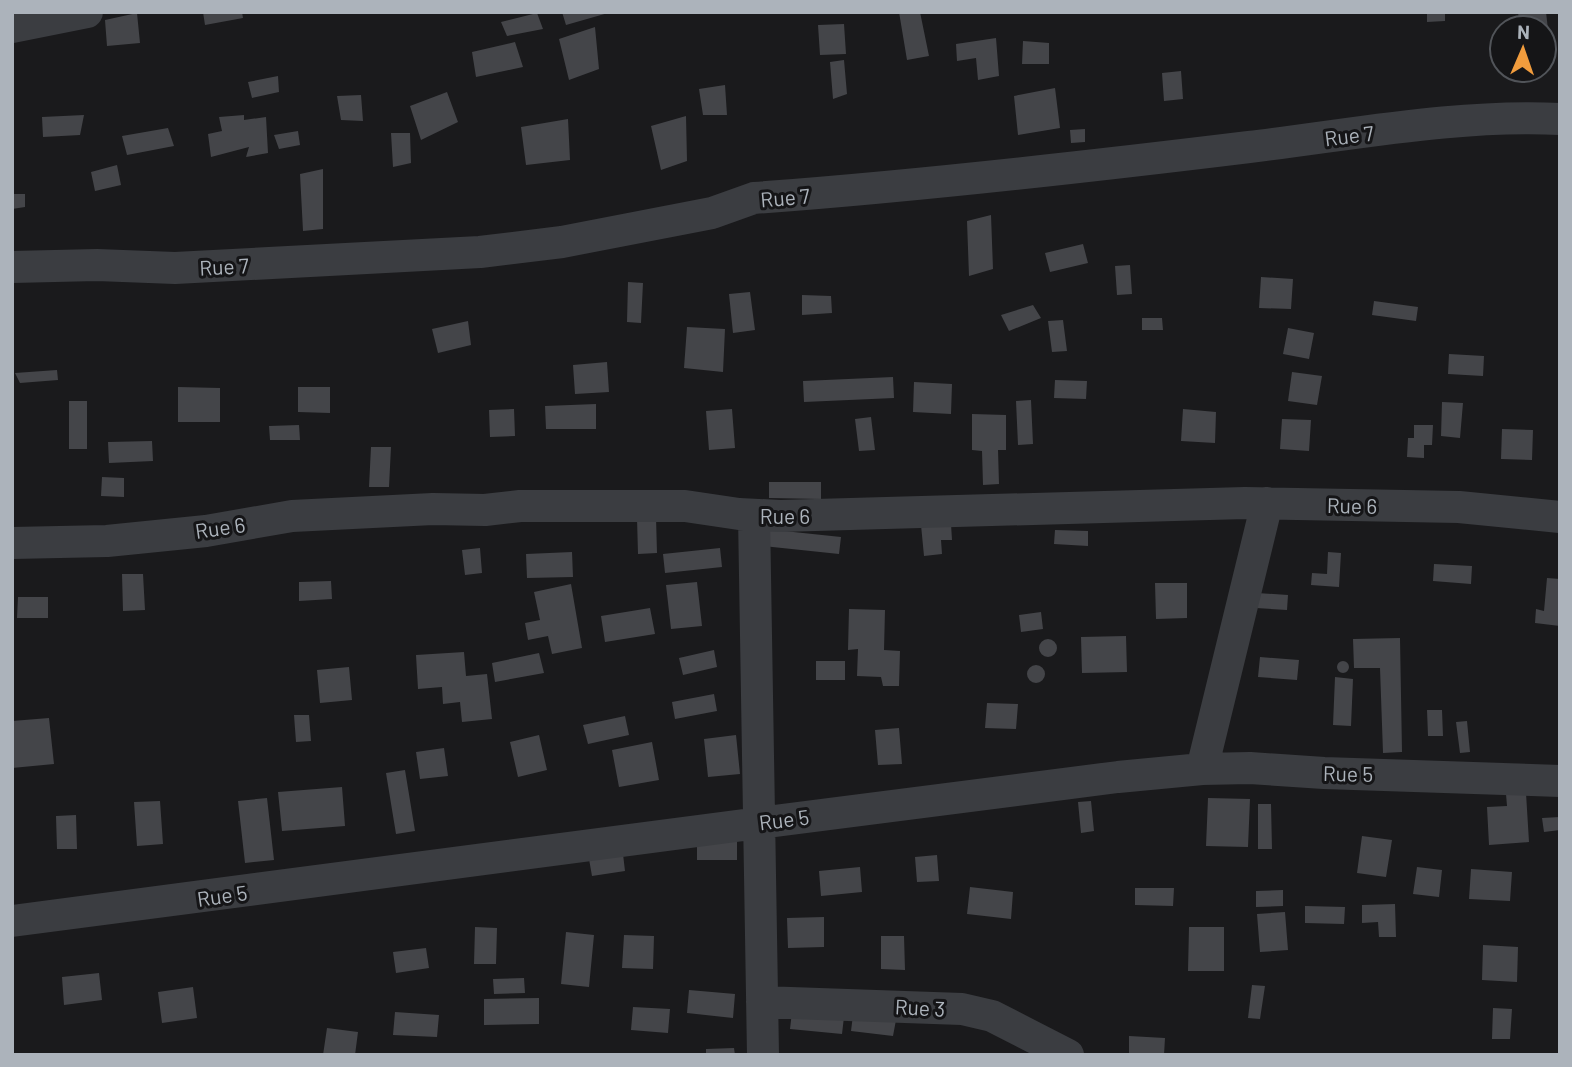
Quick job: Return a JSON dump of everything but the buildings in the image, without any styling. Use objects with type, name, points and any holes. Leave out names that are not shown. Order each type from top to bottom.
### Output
[{"type":"street","points":[[25,21],[87,12]]},
{"type":"street","name":"Rue 7","points":[[12,267],[97,265],[176,268],[480,252],[576,239],[712,213],[754,198],[834,193],[1088,167],[1452,123],[1560,119]]},
{"type":"street","points":[[1202,769],[1267,503]]},
{"type":"street","name":"Rue 6","points":[[12,543],[107,541],[206,531],[292,516],[433,509],[485,510],[520,506],[685,506],[754,515],[1267,503],[1459,507],[1560,517]]},
{"type":"street","points":[[754,515],[763,1055]]},
{"type":"street","name":"Rue 5","points":[[12,921],[759,822],[1202,769],[1250,768],[1324,774],[1560,781]]},
{"type":"street","name":"Rue 3","points":[[762,1002],[962,1009],[992,1016],[1068,1055]]}]
